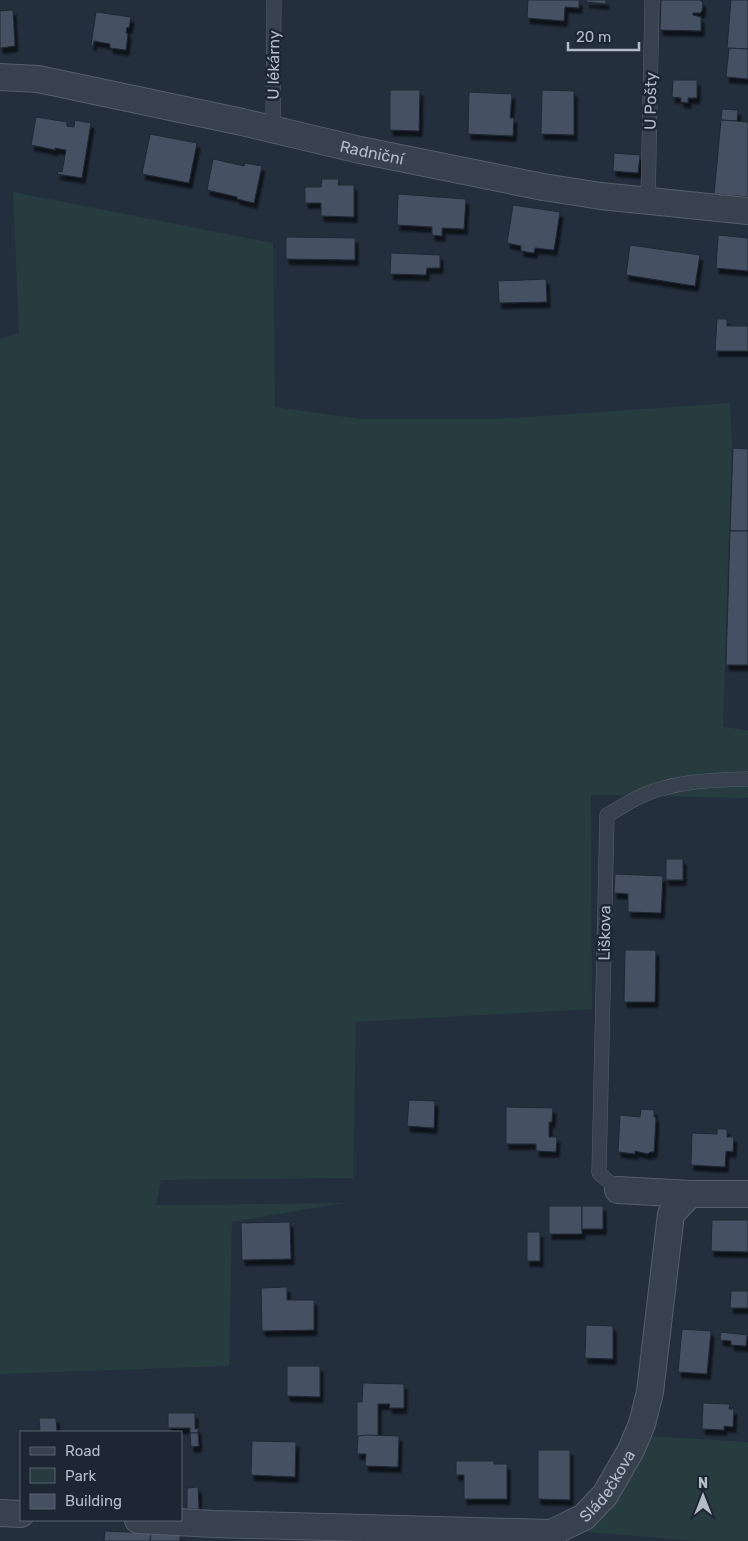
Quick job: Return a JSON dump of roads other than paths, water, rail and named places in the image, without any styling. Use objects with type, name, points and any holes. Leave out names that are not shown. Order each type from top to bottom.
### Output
[{"type":"street","name":"Radniční","points":[[0,77],[38,80],[360,150],[542,186],[601,196],[748,211]]},
{"type":"street","points":[[618,1190],[690,1194],[748,1194]]},
{"type":"street","name":"Sládečkova","points":[[157,1521],[551,1533],[584,1517],[605,1495],[618,1476],[642,1424],[650,1392],[671,1214],[690,1194]]},
{"type":"street","points":[[0,1513],[20,1514]]},
{"type":"lane","name":"U lékárny","points":[[273,130],[274,0]]},
{"type":"lane","name":"U Pošty","points":[[648,201],[652,0]]},
{"type":"lane","name":"Liškova","points":[[618,1190],[599,1173],[607,816],[639,797],[671,786],[715,780],[748,779]]}]
